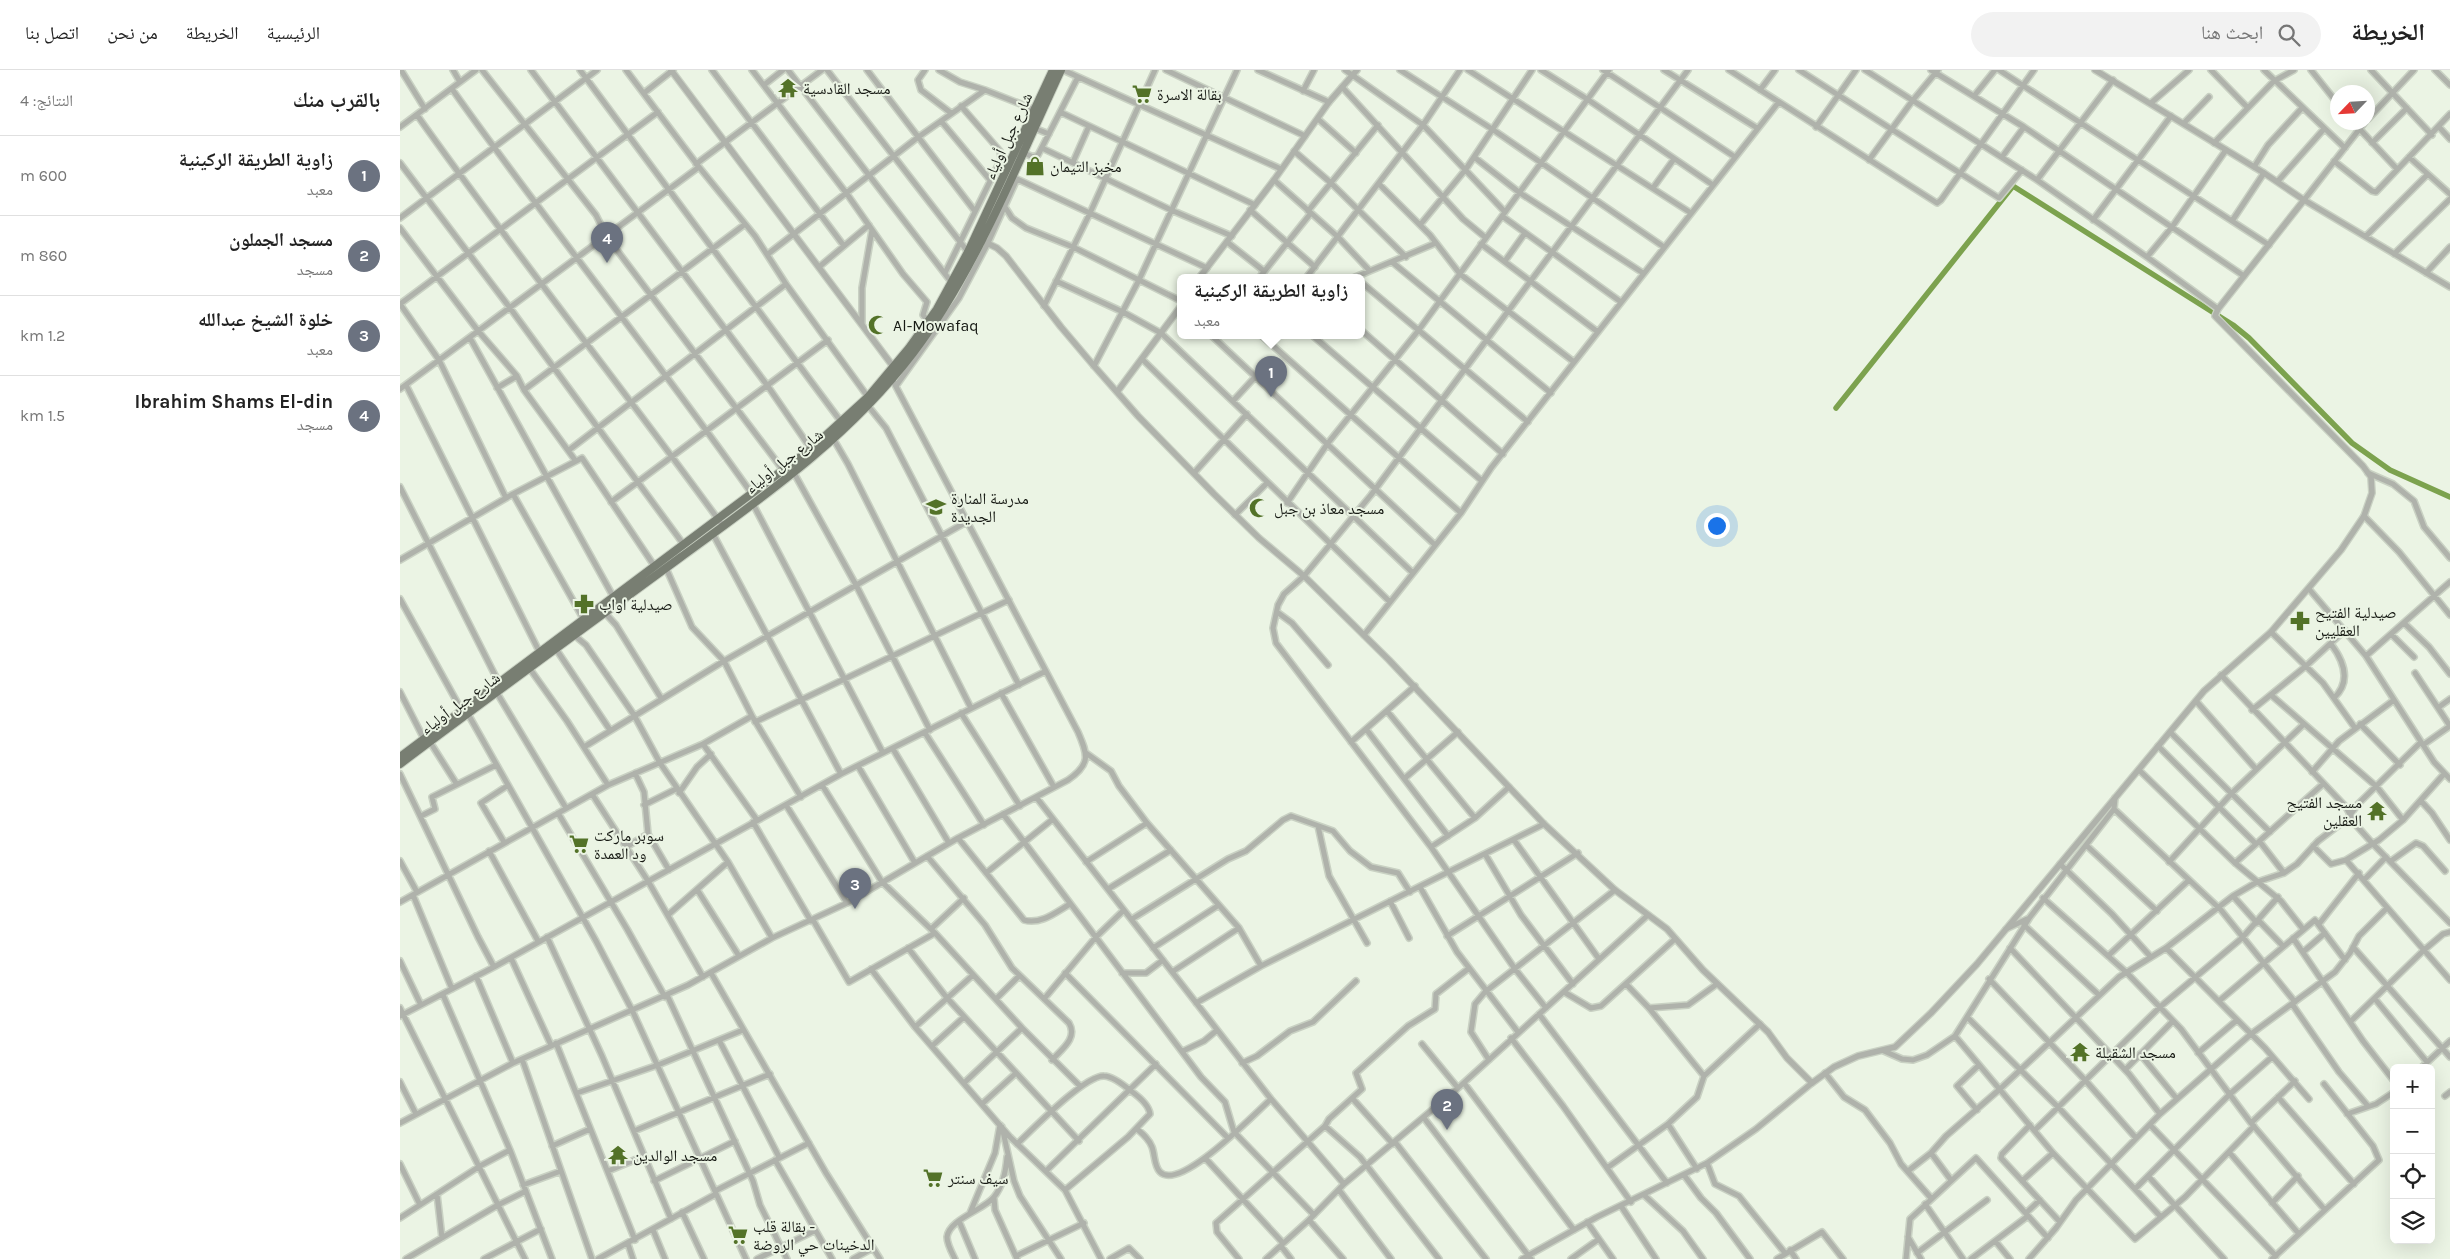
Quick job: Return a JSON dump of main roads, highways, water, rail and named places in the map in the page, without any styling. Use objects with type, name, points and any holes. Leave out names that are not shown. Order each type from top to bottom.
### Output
[{"type":"main road","name":"شارع جبل أولياء","points":[[400,757],[497,692],[540,653],[684,545],[753,504],[834,440],[894,383],[896,370],[952,283],[968,252],[1036,110],[1053,70]]},
{"type":"main road","name":"شارع جبل أولياء","points":[[465,713],[499,682],[530,668],[713,534],[720,523],[752,494],[842,423],[896,370],[942,312],[985,242],[1014,178],[1022,152],[1062,70]]},
{"type":"main road","name":"شارع جبل أولياء","points":[[400,764],[427,740]]},
{"type":"waterway","points":[[1836,408],[2013,186],[2233,325],[2249,338],[2352,443],[2390,470],[2450,497]]},
{"type":"place","name":"مسجد القادسية","points":[[788,88]]},
{"type":"place","name":"بقالة الاسرة","points":[[1142,94]]},
{"type":"place","name":"مخبز التيمان","points":[[1035,166]]},
{"type":"place","name":"Ibrahim Shams El-din","points":[[607,263]]},
{"type":"place","name":"Al-Mowafaq","points":[[878,325]]},
{"type":"place","name":"زاوية الطريقة الركينية","points":[[1271,397]]},
{"type":"place","name":"مدرسة المنارة الجديدة","points":[[936,507]]},
{"type":"place","name":"مسجد معاذ بن جبل","points":[[1259,508]]},
{"type":"place","name":"صيدلية اواب","points":[[584,604]]},
{"type":"place","name":"صيدلية الفتيح العقليين","points":[[2300,621]]},
{"type":"place","name":"مسجد الفتيح العقلين","points":[[2377,811]]},
{"type":"place","name":"سوبر ماركت ود العمدة","points":[[579,844]]},
{"type":"place","name":"خلوة الشيخ عبدالله","points":[[855,909]]},
{"type":"place","name":"مسجد الشقيلة","points":[[2080,1052]]},
{"type":"place","name":"مسجد الجملون","points":[[1447,1130]]},
{"type":"place","name":"مسجد الوالدين","points":[[618,1155]]},
{"type":"place","name":"سيف سنتر","points":[[933,1178]]},
{"type":"place","name":"بقالة قلب - الدخينات حي الروضة","points":[[738,1235]]}]
